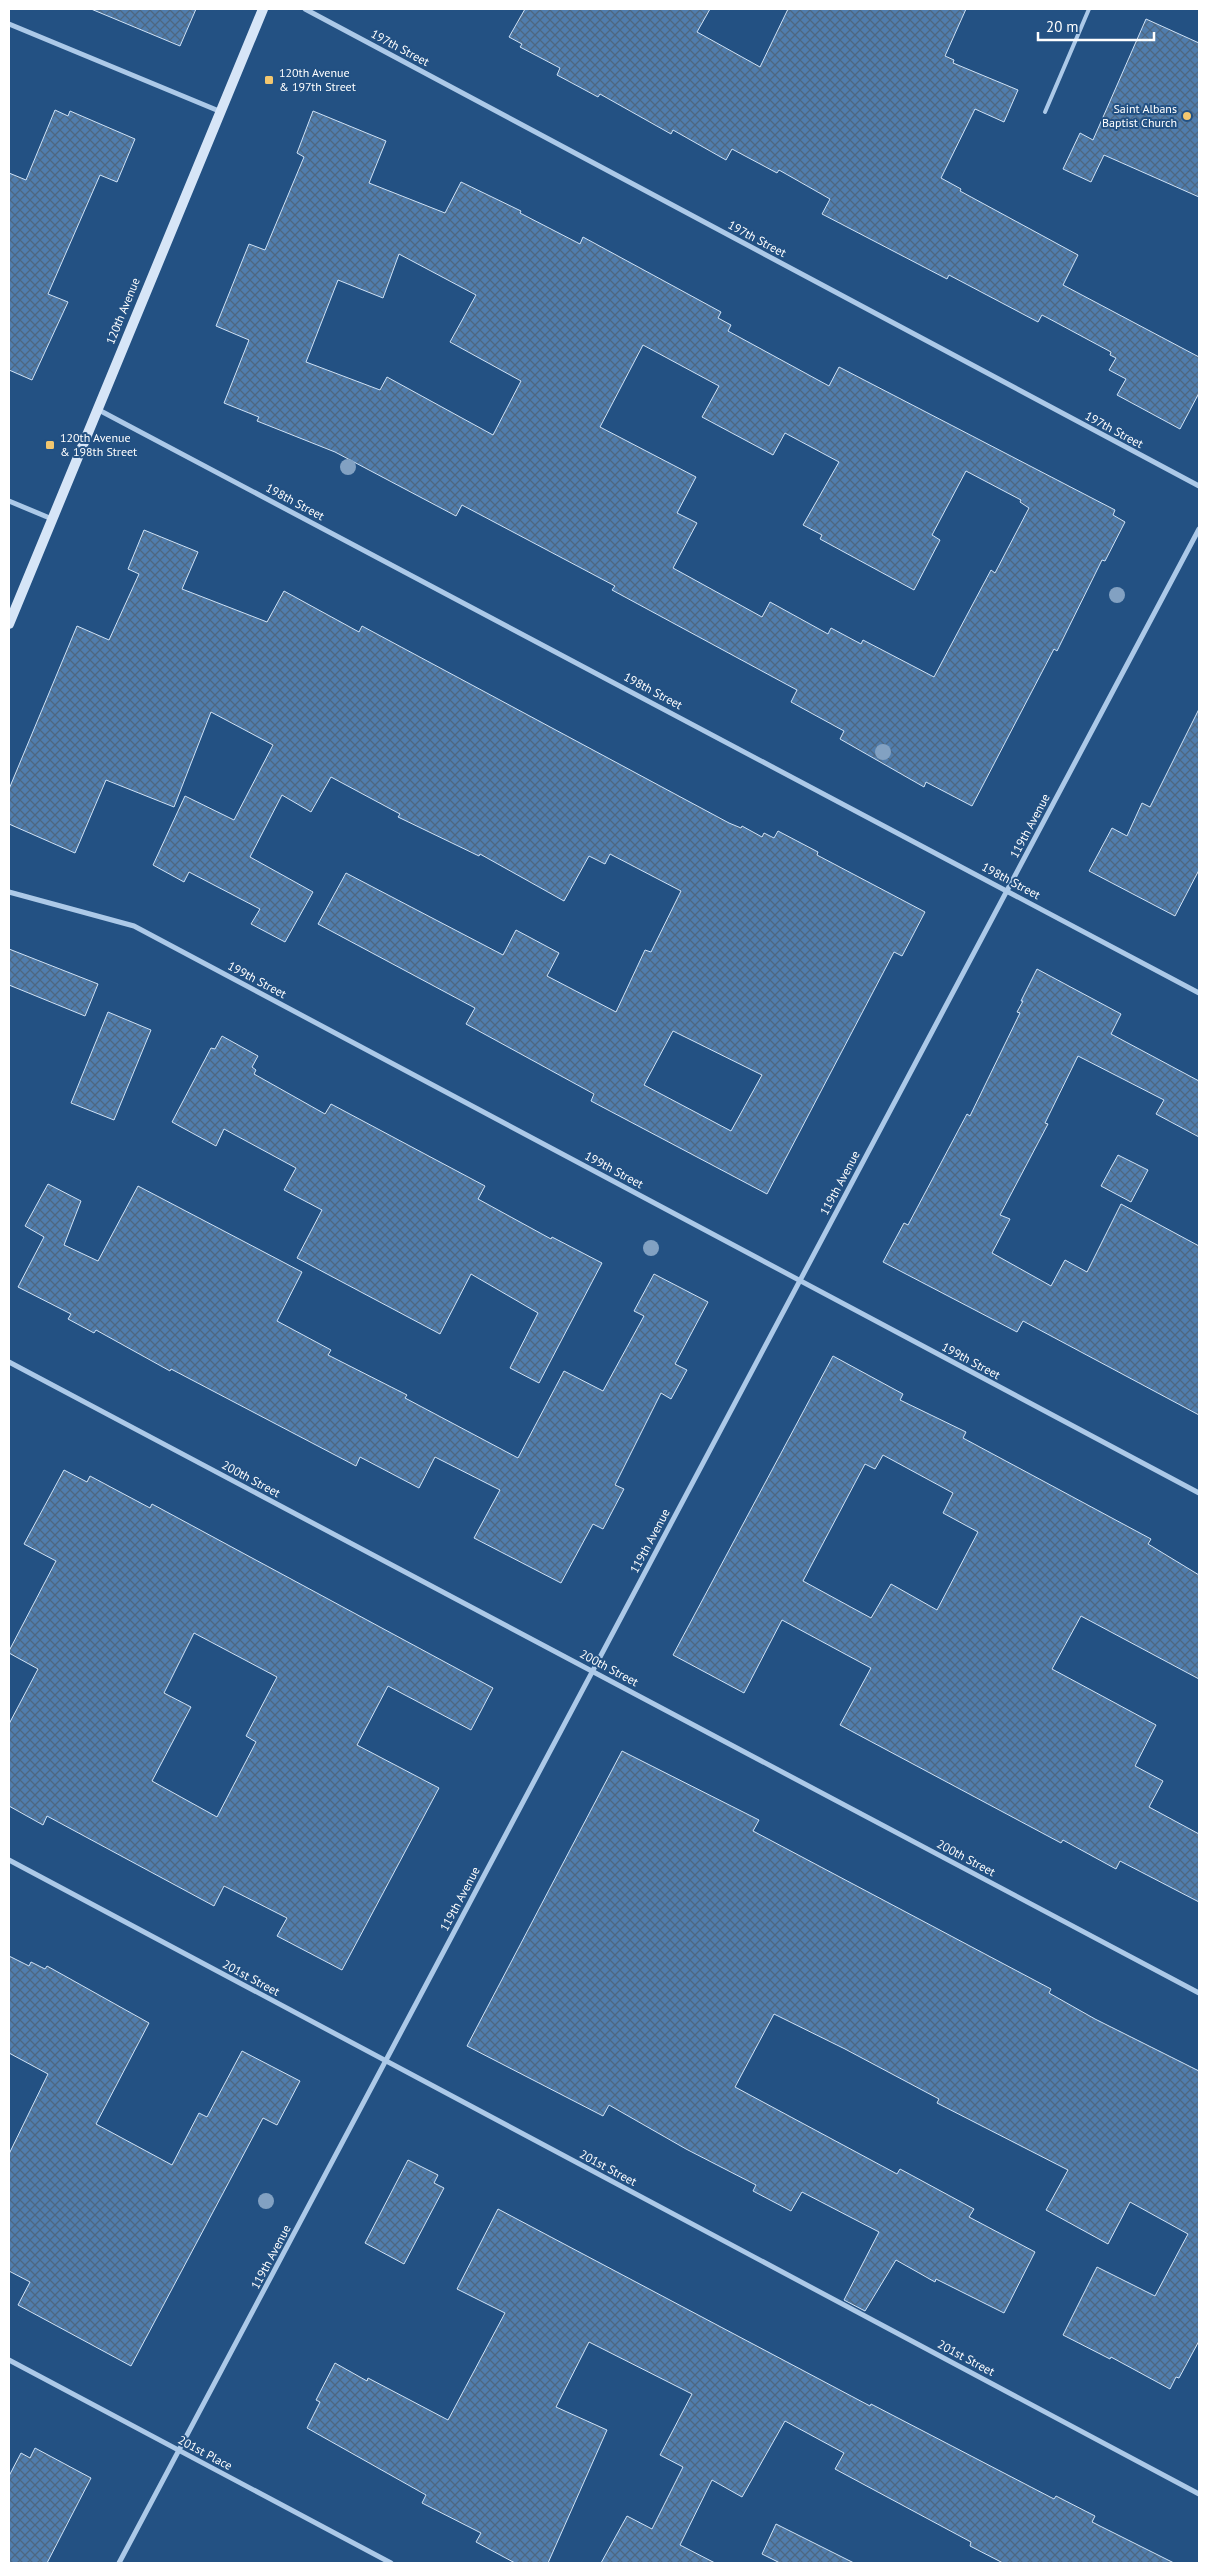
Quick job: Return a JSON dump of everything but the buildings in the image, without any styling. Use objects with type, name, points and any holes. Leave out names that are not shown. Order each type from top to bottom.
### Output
[{"type":"street","name":"120th Avenue","points":[[9,624],[96,408],[263,9]]},
{"type":"street","name":"197th Street","points":[[305,9],[1199,486]]},
{"type":"street","points":[[9,24],[219,111]]},
{"type":"street","name":"198th Street","points":[[96,408],[1199,993]]},
{"type":"street","points":[[9,501],[52,519]]},
{"type":"street","name":"119th Avenue","points":[[119,2563],[1199,529]]},
{"type":"street","name":"199th Street","points":[[9,892],[134,926],[1199,1493]]},
{"type":"street","name":"200th Street","points":[[9,1362],[1199,1993]]},
{"type":"street","name":"201st Street","points":[[9,1860],[1199,2494]]},
{"type":"street","name":"201st Place","points":[[9,2360],[391,2563]]},
{"type":"lane","points":[[1045,112],[1089,9]]},
{"type":"place","name":"120th Avenue & 197th Street","points":[[269,80]]},
{"type":"place","name":"Saint Albans Baptist Church","points":[[1187,116]]},
{"type":"place","name":"120th Avenue & 198th Street","points":[[50,445]]}]
